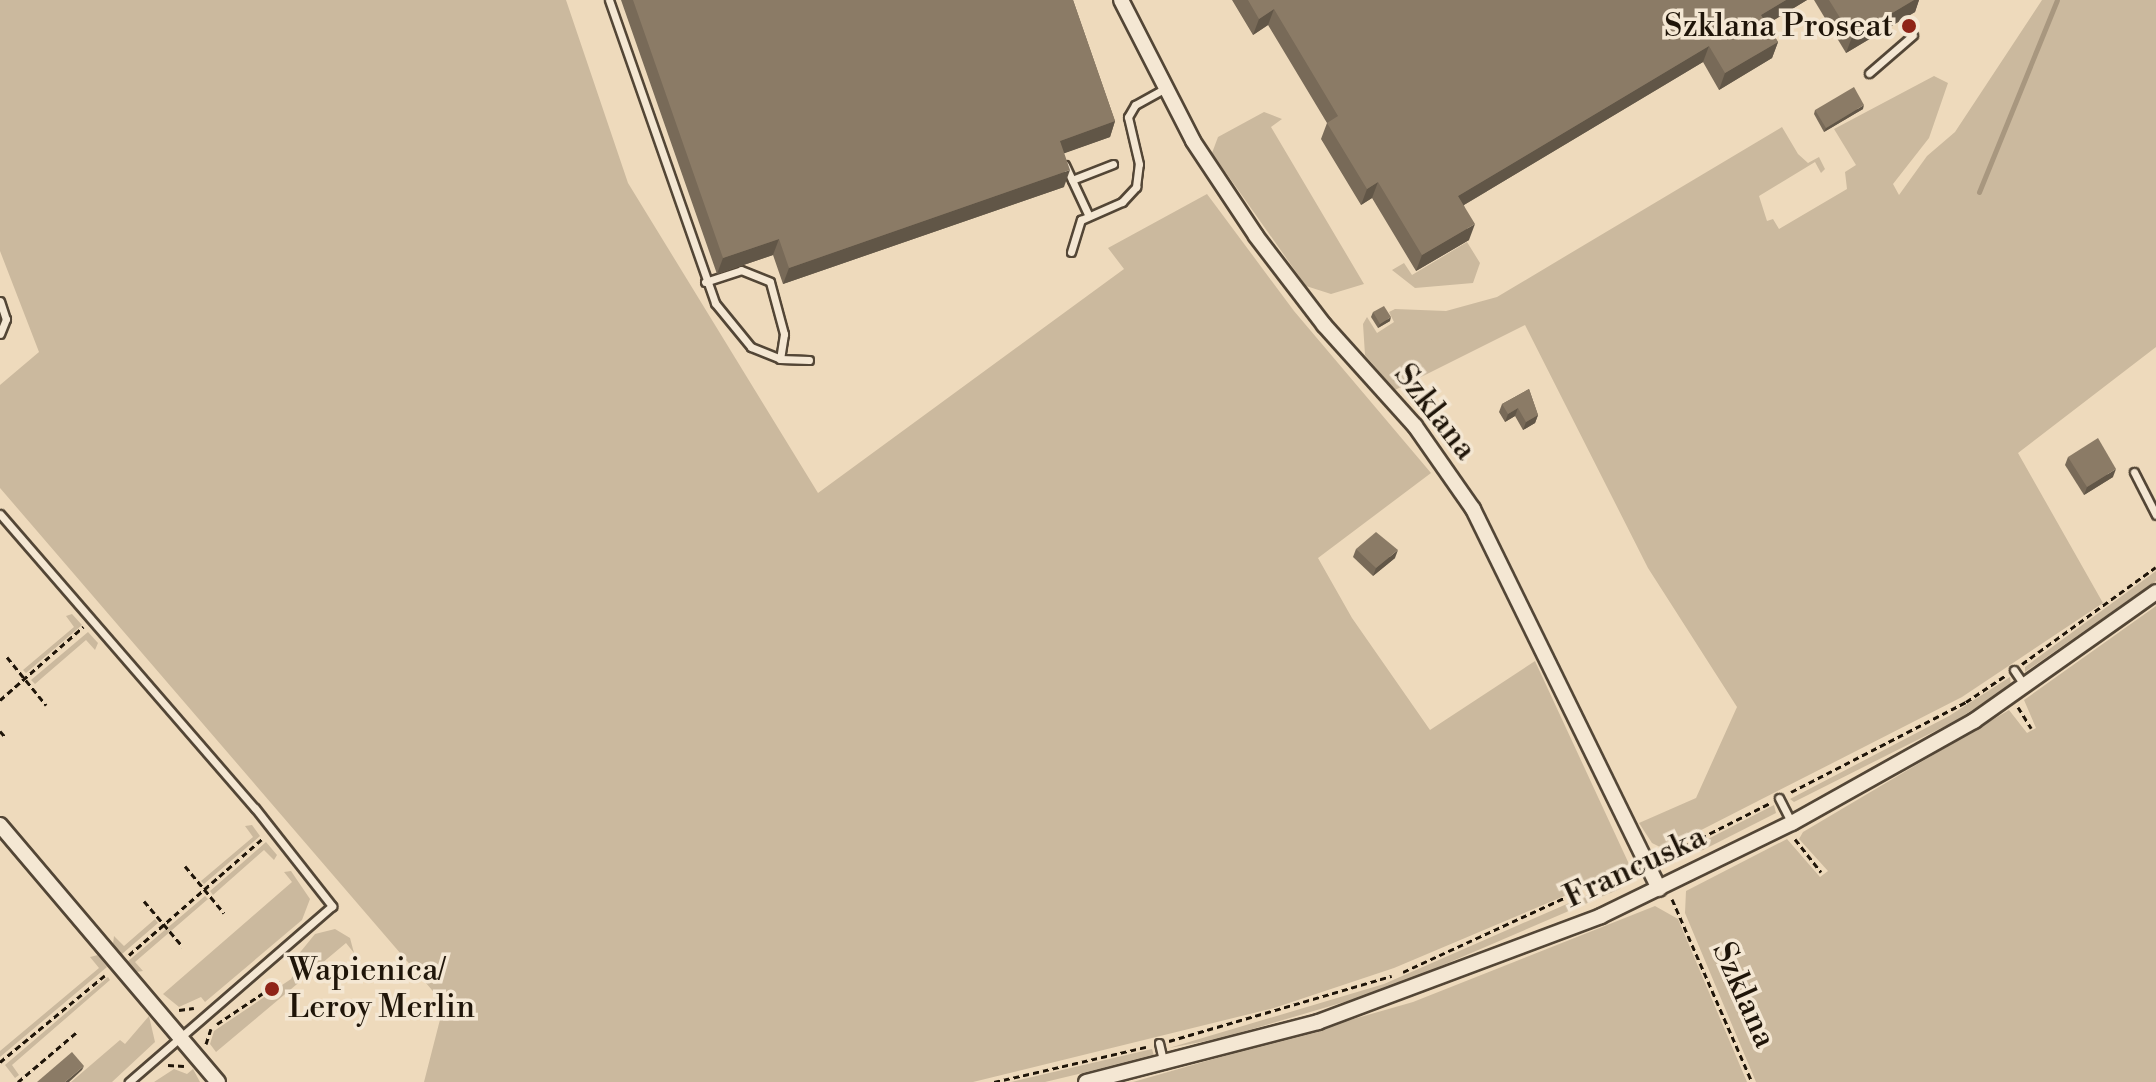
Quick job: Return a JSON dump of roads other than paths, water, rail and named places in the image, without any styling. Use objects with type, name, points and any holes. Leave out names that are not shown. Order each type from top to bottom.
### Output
[{"type":"street","name":"Szklana","points":[[1121,0],[1164,89],[1256,236],[1324,325],[1415,426],[1473,509],[1643,855],[1662,887]]},
{"type":"street","name":"Francuska","points":[[1086,1082],[1164,1064],[1406,993],[1662,887],[1790,824],[2012,696],[2156,592]]},
{"type":"street","points":[[0,825],[218,1082]]},
{"type":"lane","points":[[609,0],[705,282],[733,329],[751,347],[780,359],[809,360]]},
{"type":"lane","points":[[1869,73],[1913,35]]},
{"type":"lane","points":[[1071,252],[1088,214],[1122,202],[1136,187],[1139,164],[1128,117],[1141,100],[1164,89]]},
{"type":"lane","points":[[1062,157],[1088,214]]},
{"type":"lane","points":[[1072,180],[1113,164]]},
{"type":"lane","points":[[705,282],[741,270],[770,282],[782,320],[780,359]]},
{"type":"lane","points":[[0,301],[6,319],[0,334]]},
{"type":"lane","points":[[2134,472],[2156,515]]},
{"type":"lane","points":[[0,514],[272,830],[332,906],[129,1082]]},
{"type":"lane","points":[[2014,670],[2025,687]]},
{"type":"lane","points":[[1779,798],[1790,824]]},
{"type":"lane","points":[[1159,1043],[1164,1064]]},
{"type":"waterway","points":[[1979,192],[2057,0]]},
{"type":"place","name":"Szklana Proseat","points":[[1909,26]]},
{"type":"place","name":"Wapienica/ Leroy Merlin","points":[[272,989]]}]
